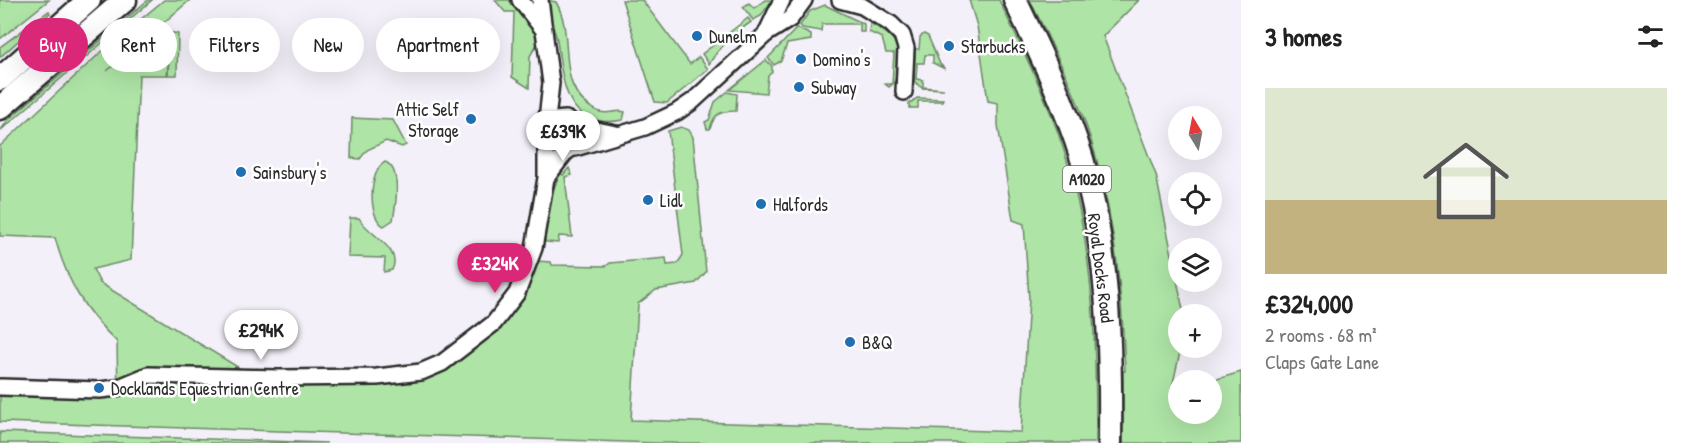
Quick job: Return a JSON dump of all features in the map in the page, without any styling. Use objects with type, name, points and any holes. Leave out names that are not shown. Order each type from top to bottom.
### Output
[{"type":"highway","points":[[0,108],[10,76],[89,0]]},
{"type":"highway","points":[[0,114],[10,76],[124,0]]},
{"type":"highway","name":"Royal Docks Road","points":[[1015,0],[1050,74],[1082,159],[1100,242],[1110,371],[1110,443]]},
{"type":"street","points":[[520,0],[543,29]]},
{"type":"street","points":[[0,387],[100,390],[117,388],[148,375],[277,378],[377,376],[421,372],[442,363],[478,337],[517,293],[534,248],[546,178],[546,129],[551,83],[540,0]]},
{"type":"street","points":[[766,34],[782,0]]},
{"type":"street","points":[[547,146],[558,153],[570,151],[616,134],[645,127],[677,112],[700,95],[766,34],[785,23],[804,0]]},
{"type":"street","points":[[840,0],[860,3],[891,24],[902,35],[906,48],[904,92]]},
{"type":"street","points":[[546,178],[580,137],[551,83]]},
{"type":"street","points":[[546,129],[554,120],[616,134]]},
{"type":"green space","points":[[0,0],[49,0],[26,18],[18,18],[18,25],[0,39]]},
{"type":"green space","points":[[148,0],[152,0],[131,18],[127,18]]},
{"type":"green space","points":[[164,0],[190,0],[169,18],[142,18]]},
{"type":"green space","points":[[495,0],[509,0],[533,26],[539,41],[530,56],[529,88],[512,77],[514,12],[505,12]]},
{"type":"green space","points":[[546,0],[556,2],[562,16],[570,76],[575,89],[583,101],[597,111],[625,112],[623,120],[603,121],[589,118],[570,100]]},
{"type":"green space","points":[[622,0],[642,0],[690,64],[699,57],[708,69],[667,103],[655,102]]},
{"type":"green space","points":[[765,0],[772,0],[761,16],[753,20],[743,7],[749,3],[754,8]]},
{"type":"green space","points":[[969,0],[999,0],[1054,122],[1077,198],[1089,268],[1092,303],[1096,443],[657,443],[0,422],[0,393],[118,396],[117,342],[95,319],[78,294],[65,268],[55,238],[0,236],[0,146],[80,72],[88,72],[88,64],[99,54],[100,72],[167,72],[167,75],[139,75],[131,260],[93,269],[100,283],[244,371],[397,380],[453,362],[536,261],[551,262],[552,265],[606,266],[610,263],[666,258],[667,265],[677,264],[683,255],[668,131],[681,127],[689,130],[693,137],[706,272],[696,283],[656,290],[638,304],[631,420],[1021,432],[1029,299],[1024,224],[1013,220],[998,125],[998,103],[988,101],[977,26]]},
{"type":"green space","points":[[1030,0],[1139,0],[1103,36],[1156,175],[1169,238],[1168,292],[1179,292],[1182,304],[1168,304],[1168,358],[1179,358],[1176,370],[1168,370],[1168,424],[1222,424],[1222,378],[1241,372],[1241,443],[1123,443],[1124,344],[1113,236],[1096,157],[1067,77]]},
{"type":"green space","points":[[825,5],[864,24],[864,32],[860,32],[860,24],[822,24],[821,31],[802,28],[800,25],[810,11]]},
{"type":"green space","points":[[49,11],[50,13],[44,18],[39,18]]},
{"type":"green space","points":[[748,18],[751,22],[728,40],[709,64],[702,54]]},
{"type":"green space","points":[[870,23],[894,41],[898,52],[897,72],[893,84],[889,87],[885,84],[892,84],[894,53],[886,53],[882,38],[869,32]]},
{"type":"green space","points":[[797,28],[811,35],[811,40],[787,44],[781,61],[774,65],[768,58]]},
{"type":"green space","points":[[18,34],[18,41],[0,57],[0,47]]},
{"type":"green space","points":[[177,34],[178,34],[177,75],[168,75],[168,72],[177,72]]},
{"type":"green space","points":[[924,34],[928,36],[940,64],[945,69],[933,63],[933,55],[925,55],[924,63],[917,63],[916,79],[923,80],[923,87],[944,89],[922,88],[914,81],[915,49],[919,49],[920,37]]},
{"type":"green space","points":[[100,41],[100,45],[88,55],[88,51]]},
{"type":"green space","points":[[766,60],[772,66],[772,72],[768,76],[766,93],[729,90]]},
{"type":"green space","points":[[64,72],[68,72],[0,131],[9,119]]},
{"type":"green space","points":[[727,92],[737,94],[736,111],[719,114],[710,129],[707,129],[705,122],[709,120],[715,102]]},
{"type":"green space","points":[[917,98],[943,99],[943,101],[918,101],[918,108],[909,108],[909,104]]},
{"type":"green space","points":[[352,118],[393,120],[406,145],[402,147],[386,141],[367,150],[360,159],[351,158]]},
{"type":"green space","points":[[559,127],[565,127],[570,135],[568,141],[559,143],[554,138],[554,132]]},
{"type":"green space","points":[[385,162],[394,171],[397,188],[393,220],[384,226],[375,214],[372,194],[376,174]]},
{"type":"green space","points":[[569,168],[572,175],[565,177],[572,237],[559,236],[558,243],[546,242],[543,238],[551,196],[560,173],[563,175]]},
{"type":"green space","points":[[350,218],[359,218],[389,248],[394,262],[392,270],[384,272],[385,258],[348,257]]},
{"type":"green space","points":[[0,432],[327,443],[0,443]]},
{"type":"place","name":"Dunelm","points":[[697,36]]},
{"type":"place","name":"Starbucks","points":[[949,46]]},
{"type":"place","name":"Domino's","points":[[801,59]]},
{"type":"place","name":"Subway","points":[[799,87]]},
{"type":"place","name":"Attic Self Storage","points":[[471,119]]},
{"type":"place","name":"Sainsbury's","points":[[241,172]]},
{"type":"place","name":"Lidl","points":[[648,200]]},
{"type":"place","name":"Halfords","points":[[761,204]]},
{"type":"place","name":"B&Q","points":[[850,342]]},
{"type":"place","name":"Docklands Equestrian Centre","points":[[99,388]]}]
